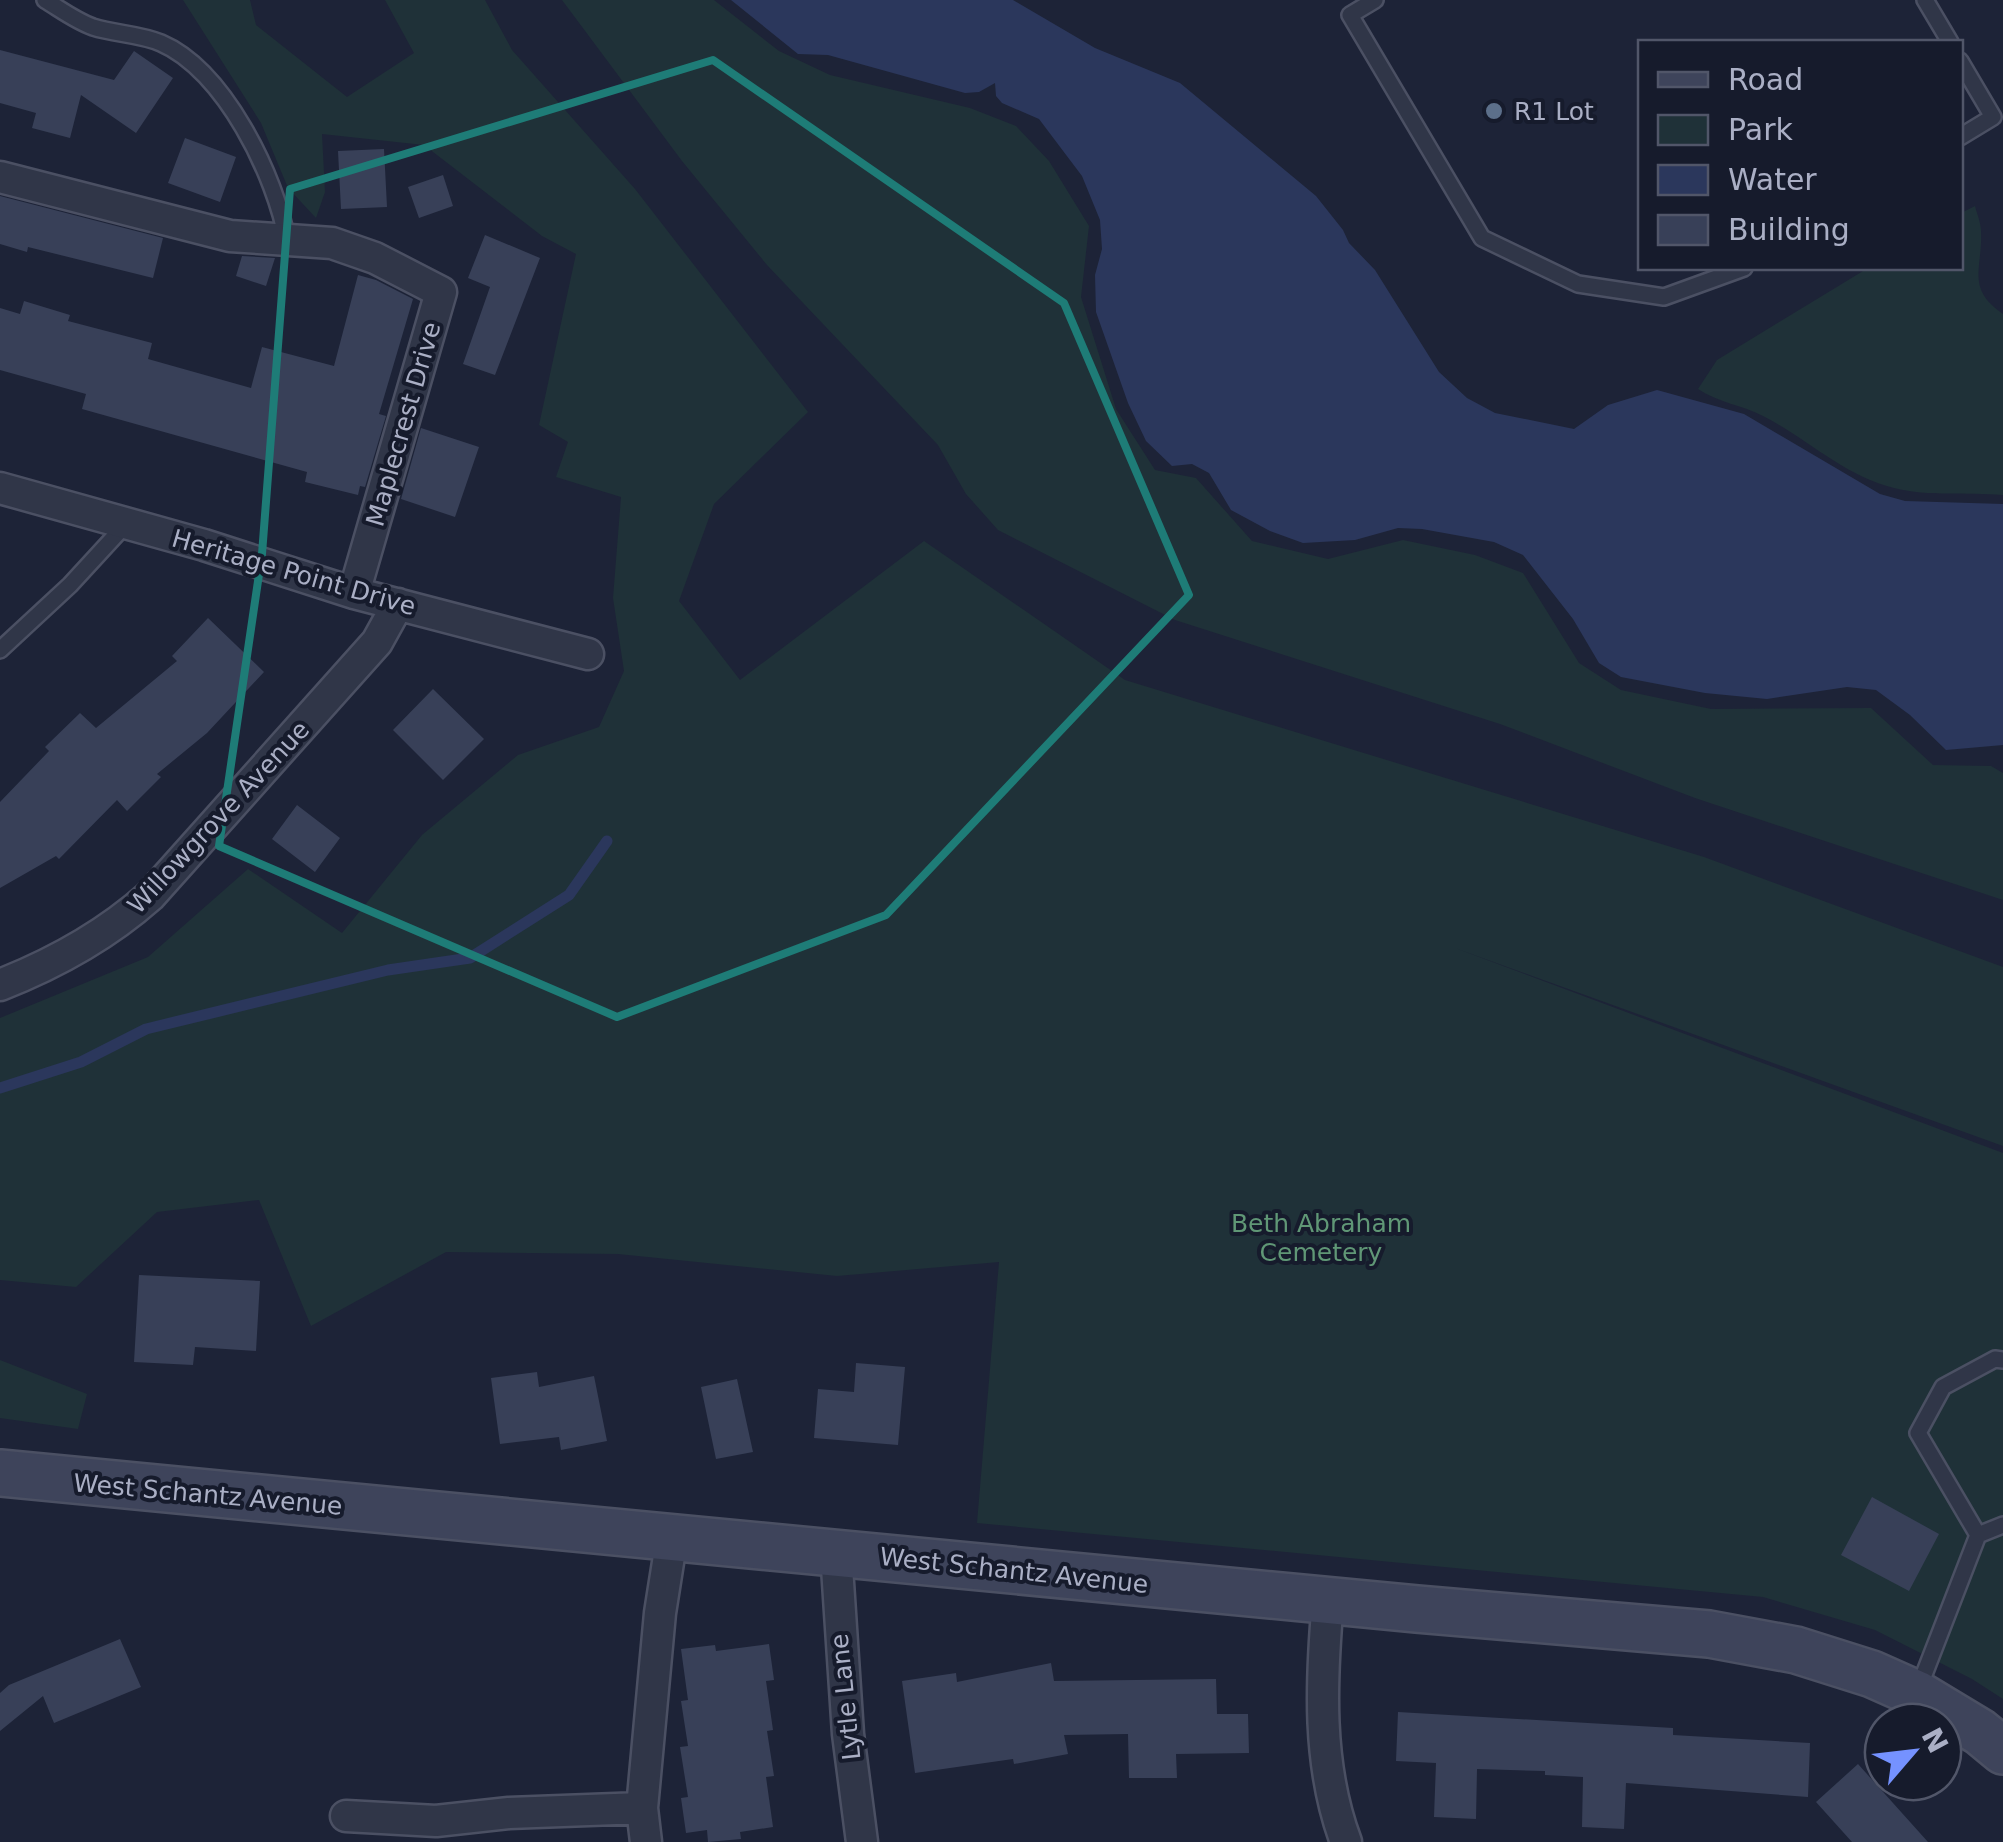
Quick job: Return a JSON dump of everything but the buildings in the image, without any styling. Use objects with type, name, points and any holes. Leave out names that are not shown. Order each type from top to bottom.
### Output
[{"type":"main road","name":"West Schantz Avenue","points":[[0,1472],[1709,1634],[1796,1650],[1872,1674],[1916,1694],[1980,1732],[2003,1751]]},
{"type":"street","name":"Maplecrest Drive","points":[[0,177],[230,236],[332,244],[375,258],[440,292],[354,593]]},
{"type":"street","name":"Heritage Point Drive","points":[[0,488],[354,593],[588,654]]},
{"type":"street","name":"Willowgrove Avenue","points":[[0,986],[84,947],[150,896],[377,642],[398,604]]},
{"type":"street","points":[[646,1842],[642,1808],[660,1613],[672,1537]]},
{"type":"street","name":"Lytle Lane","points":[[836,1552],[848,1734],[862,1842]]},
{"type":"street","points":[[1328,1600],[1323,1730],[1346,1842]]},
{"type":"street","points":[[346,1816],[436,1821],[509,1813],[642,1808]]},
{"type":"lane","points":[[45,0],[90,26],[158,41],[187,56],[212,84],[265,169],[283,215],[287,240]]},
{"type":"lane","points":[[1341,0],[1482,238],[1578,284],[1664,297],[1738,270]]},
{"type":"lane","points":[[1350,15],[1375,0]]},
{"type":"lane","points":[[1926,0],[1949,40]]},
{"type":"lane","points":[[1963,66],[1993,117],[1963,135]]},
{"type":"lane","points":[[0,650],[70,585],[127,524]]},
{"type":"lane","points":[[1978,1535],[1918,1434],[1943,1387],[1995,1360],[2003,1360]]},
{"type":"lane","points":[[1916,1694],[1978,1535],[2003,1526]]},
{"type":"highlighted area","points":[[713,60],[1064,303],[1189,595],[886,915],[617,1017],[219,846],[262,554],[290,189]]},
{"type":"green space","name":"Beth Abraham Cemetery","points":[[183,0],[250,0],[256,25],[347,97],[414,53],[385,0],[485,0],[512,50],[635,189],[808,412],[714,504],[679,601],[740,680],[924,541],[1125,680],[1704,857],[2003,967],[2003,1146],[1455,948],[2003,1153],[2003,1699],[1875,1630],[1763,1597],[977,1523],[999,1262],[837,1276],[618,1254],[446,1252],[311,1326],[259,1200],[157,1212],[76,1287],[0,1280],[0,1018],[148,957],[248,869],[342,933],[422,835],[518,755],[599,727],[624,671],[613,598],[621,497],[556,477],[568,442],[539,425],[576,254],[542,236],[424,145],[322,134],[325,192],[316,218],[288,188],[261,123]]},
{"type":"green space","points":[[562,0],[714,0],[779,51],[830,75],[970,108],[1016,126],[1049,161],[1089,226],[1081,297],[1116,409],[1155,470],[1196,478],[1252,541],[1328,559],[1403,540],[1475,555],[1523,573],[1579,663],[1621,690],[1711,709],[1871,708],[1933,765],[1991,766],[2003,773],[2003,900],[1695,798],[1500,724],[1175,620],[998,530],[966,494],[938,445],[767,265],[682,161]]},
{"type":"green space","points":[[1975,206],[1981,228],[1980,286],[2003,314],[2003,495],[1921,492],[1876,483],[1763,416],[1698,389],[1717,360],[1865,270],[1963,270],[1963,212]]},
{"type":"green space","points":[[0,1360],[87,1394],[78,1429],[0,1418]]},
{"type":"water","points":[[731,0],[1013,0],[1095,48],[1180,83],[1316,196],[1349,243],[1375,270],[1439,372],[1467,398],[1495,413],[1574,429],[1608,405],[1657,390],[1744,414],[1880,494],[1905,501],[2003,504],[2003,745],[1946,750],[1910,715],[1876,690],[1847,687],[1767,699],[1705,693],[1621,677],[1599,663],[1573,619],[1523,555],[1494,542],[1398,528],[1355,540],[1303,543],[1231,510],[1209,473],[1192,464],[1172,466],[1146,441],[1128,403],[1096,312],[1095,275],[1102,249],[1100,220],[1082,176],[1039,119],[1002,103],[996,96],[995,83],[979,92],[965,93],[828,55],[798,54]]},
{"type":"waterway","points":[[0,1088],[81,1062],[146,1029],[388,970],[470,958],[569,895],[607,841]]},
{"type":"place","name":"R1 Lot","points":[[1494,111]]}]
